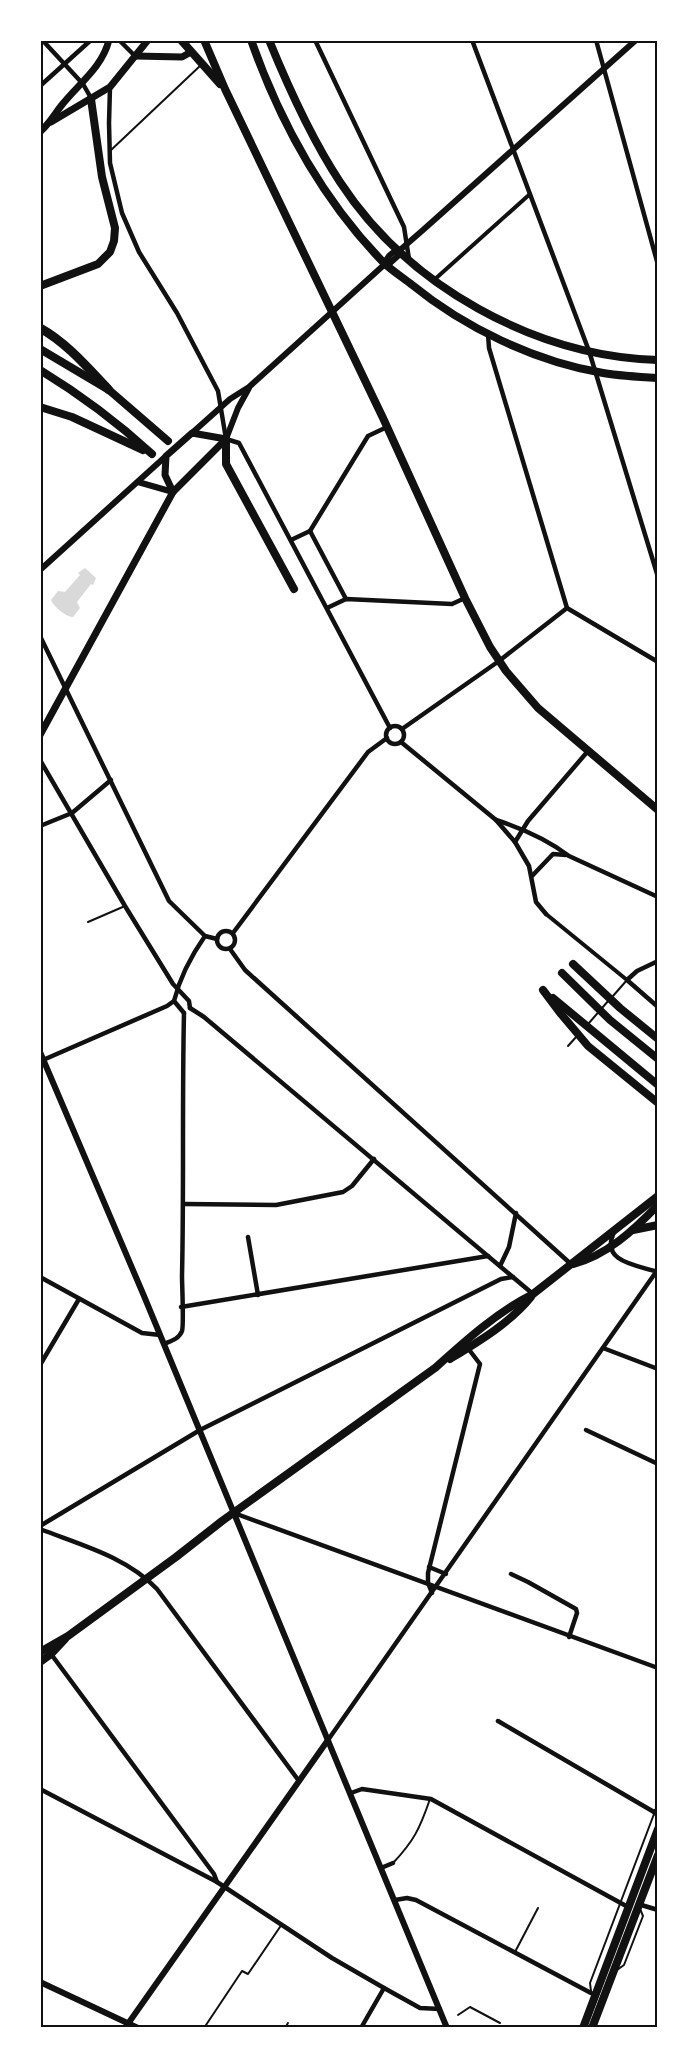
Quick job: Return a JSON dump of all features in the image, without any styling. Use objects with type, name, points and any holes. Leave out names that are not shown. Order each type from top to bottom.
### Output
[{"type":"highway","points":[[40,286],[98,264],[108,255],[114,241],[115,228],[102,177],[92,99]]},
{"type":"highway","points":[[40,328],[54,336],[109,390],[168,441]]},
{"type":"highway","points":[[40,349],[109,390]]},
{"type":"highway","points":[[40,370],[87,400],[152,454],[72,417],[40,406]]},
{"type":"highway","points":[[226,439],[226,464],[294,589]]},
{"type":"highway","points":[[573,964],[657,1039]]},
{"type":"highway","points":[[562,973],[610,1020],[657,1059]]},
{"type":"highway","points":[[657,1085],[543,990],[588,1046],[657,1103]]},
{"type":"highway","points":[[633,1230],[657,1225]]},
{"type":"main road","points":[[51,122],[61,106],[82,84],[107,51],[109,40]]},
{"type":"main road","points":[[40,132],[51,122],[110,87],[148,40]]},
{"type":"main road","points":[[181,40],[201,65],[225,89]]},
{"type":"main road","points":[[204,40],[465,598],[499,661],[538,708],[657,810]]},
{"type":"main road","points":[[251,40],[268,82],[307,162],[327,195],[385,264],[443,308],[488,334],[544,357],[596,372],[657,378]]},
{"type":"main road","points":[[269,40],[290,89],[341,183],[368,219],[434,280],[462,300],[517,328],[544,338],[589,351],[657,360]]},
{"type":"main road","points":[[135,56],[182,57],[191,52]]},
{"type":"main road","points":[[173,492],[165,475],[166,456],[192,433],[226,439]]},
{"type":"main road","points":[[40,735],[173,492],[226,439]]},
{"type":"main road","points":[[40,1652],[69,1636],[465,1346],[516,1302],[534,1294],[657,1196]]},
{"type":"main road","points":[[572,1264],[594,1257],[610,1247],[633,1230],[657,1205]]},
{"type":"main road","points":[[40,1662],[69,1636]]},
{"type":"main road","points":[[583,2028],[624,1905],[657,1829]]},
{"type":"main road","points":[[592,2028],[657,1855]]},
{"type":"main road","points":[[577,2028],[591,1993],[601,1978]]},
{"type":"street","points":[[45,40],[45,43],[82,84],[92,99]]},
{"type":"street","points":[[40,87],[91,40]]},
{"type":"street","points":[[119,40],[135,56]]},
{"type":"street","points":[[315,40],[404,227],[409,259]]},
{"type":"street","points":[[472,40],[589,351],[657,577]]},
{"type":"street","points":[[596,40],[657,265]]},
{"type":"street","points":[[192,433],[221,406],[249,387],[385,264],[390,264],[407,243],[636,40]]},
{"type":"street","points":[[110,87],[110,151],[116,195],[133,241],[195,346],[218,391],[226,439]]},
{"type":"street","points":[[434,280],[530,194]]},
{"type":"street","points":[[488,334],[489,348],[567,608],[657,662]]},
{"type":"street","points":[[226,439],[249,387]]},
{"type":"street","points":[[291,540],[310,531],[368,436],[387,427]]},
{"type":"street","points":[[226,439],[239,443],[390,728]]},
{"type":"street","points":[[40,570],[166,456]]},
{"type":"street","points":[[138,482],[173,492]]},
{"type":"street","points":[[310,531],[346,599]]},
{"type":"street","points":[[327,608],[346,599],[452,603],[465,598]]},
{"type":"street","points":[[402,729],[499,661],[567,608]]},
{"type":"street","points":[[40,636],[169,901],[205,936],[217,939],[221,947],[230,949],[245,970],[572,1264]]},
{"type":"street","points":[[387,738],[387,731],[390,728],[395,726],[402,729]]},
{"type":"street","points":[[401,742],[404,737],[402,729]]},
{"type":"street","points":[[387,738],[393,743],[401,742],[496,820],[515,842],[529,866],[536,902],[546,914],[657,1007]]},
{"type":"street","points":[[233,933],[368,752],[387,738]]},
{"type":"street","points":[[515,842],[521,830],[588,751]]},
{"type":"street","points":[[40,760],[125,906],[177,989],[189,1001],[190,1008],[204,1017],[534,1294]]},
{"type":"street","points":[[40,826],[72,813],[111,780]]},
{"type":"street","points":[[496,820],[559,848],[569,856],[657,897]]},
{"type":"street","points":[[532,876],[553,854],[569,856]]},
{"type":"street","points":[[217,939],[222,932],[233,933]]},
{"type":"street","points":[[230,949],[236,942],[233,933]]},
{"type":"street","points":[[42,1060],[174,1001],[182,975],[205,936]]},
{"type":"street","points":[[627,980],[637,971],[657,961]]},
{"type":"street","points":[[164,1344],[177,1338],[182,1331],[184,1013],[174,1001]]},
{"type":"street","points":[[184,1013],[190,1008]]},
{"type":"street","points":[[40,1052],[200,1430],[447,2028]]},
{"type":"street","points":[[183,1204],[276,1205],[344,1192],[352,1186],[374,1159]]},
{"type":"street","points":[[500,1266],[509,1247],[516,1213]]},
{"type":"street","points":[[127,2025],[657,1272],[619,1260],[609,1242],[615,1230]]},
{"type":"street","points":[[248,1237],[258,1295]]},
{"type":"street","points":[[181,1307],[489,1256]]},
{"type":"street","points":[[40,1277],[145,1335],[160,1335]]},
{"type":"street","points":[[40,1528],[200,1430],[501,1279],[513,1277]]},
{"type":"street","points":[[40,1365],[79,1299]]},
{"type":"street","points":[[432,1593],[428,1583],[429,1567],[480,1364],[465,1346]]},
{"type":"street","points":[[603,1348],[657,1369]]},
{"type":"street","points":[[586,1430],[657,1464]]},
{"type":"street","points":[[234,1513],[657,1668]]},
{"type":"street","points":[[40,1528],[128,1564],[148,1578],[299,1781]]},
{"type":"street","points":[[429,1567],[446,1574]]},
{"type":"street","points":[[511,1574],[576,1609],[577,1613],[568,1637]]},
{"type":"street","points":[[51,1654],[214,1874],[217,1882]]},
{"type":"street","points":[[498,1721],[656,1812]]},
{"type":"street","points":[[40,1789],[217,1882],[332,1958],[420,2008],[440,2009]]},
{"type":"street","points":[[351,1794],[359,1790],[366,1790],[431,1798],[624,1905]]},
{"type":"street","points":[[381,1868],[393,1863]]},
{"type":"street","points":[[395,1900],[416,1900],[591,1993]]},
{"type":"street","points":[[638,1904],[657,1910]]},
{"type":"street","points":[[40,1982],[127,2025],[138,2028]]},
{"type":"street","points":[[361,2028],[384,1988]]},
{"type":"lane","points":[[110,151],[201,65]]},
{"type":"lane","points":[[88,922],[125,906]]},
{"type":"lane","points":[[568,1046],[627,980]]},
{"type":"lane","points":[[393,1863],[409,1846],[420,1828],[431,1798]]},
{"type":"lane","points":[[591,1993],[590,1983],[624,1905],[656,1812],[657,1803]]},
{"type":"lane","points":[[515,1952],[538,1908]]},
{"type":"lane","points":[[204,2028],[242,1971],[248,1974],[282,1924]]},
{"type":"lane","points":[[458,2015],[470,2007],[500,2023]]},
{"type":"lane","points":[[285,2028],[288,2022]]},
{"type":"shaded area","points":[[85,568],[96,578],[93,585],[91,584],[77,602],[80,608],[73,617],[70,617],[60,611],[51,600],[58,591],[65,592],[80,575],[78,573]]}]
